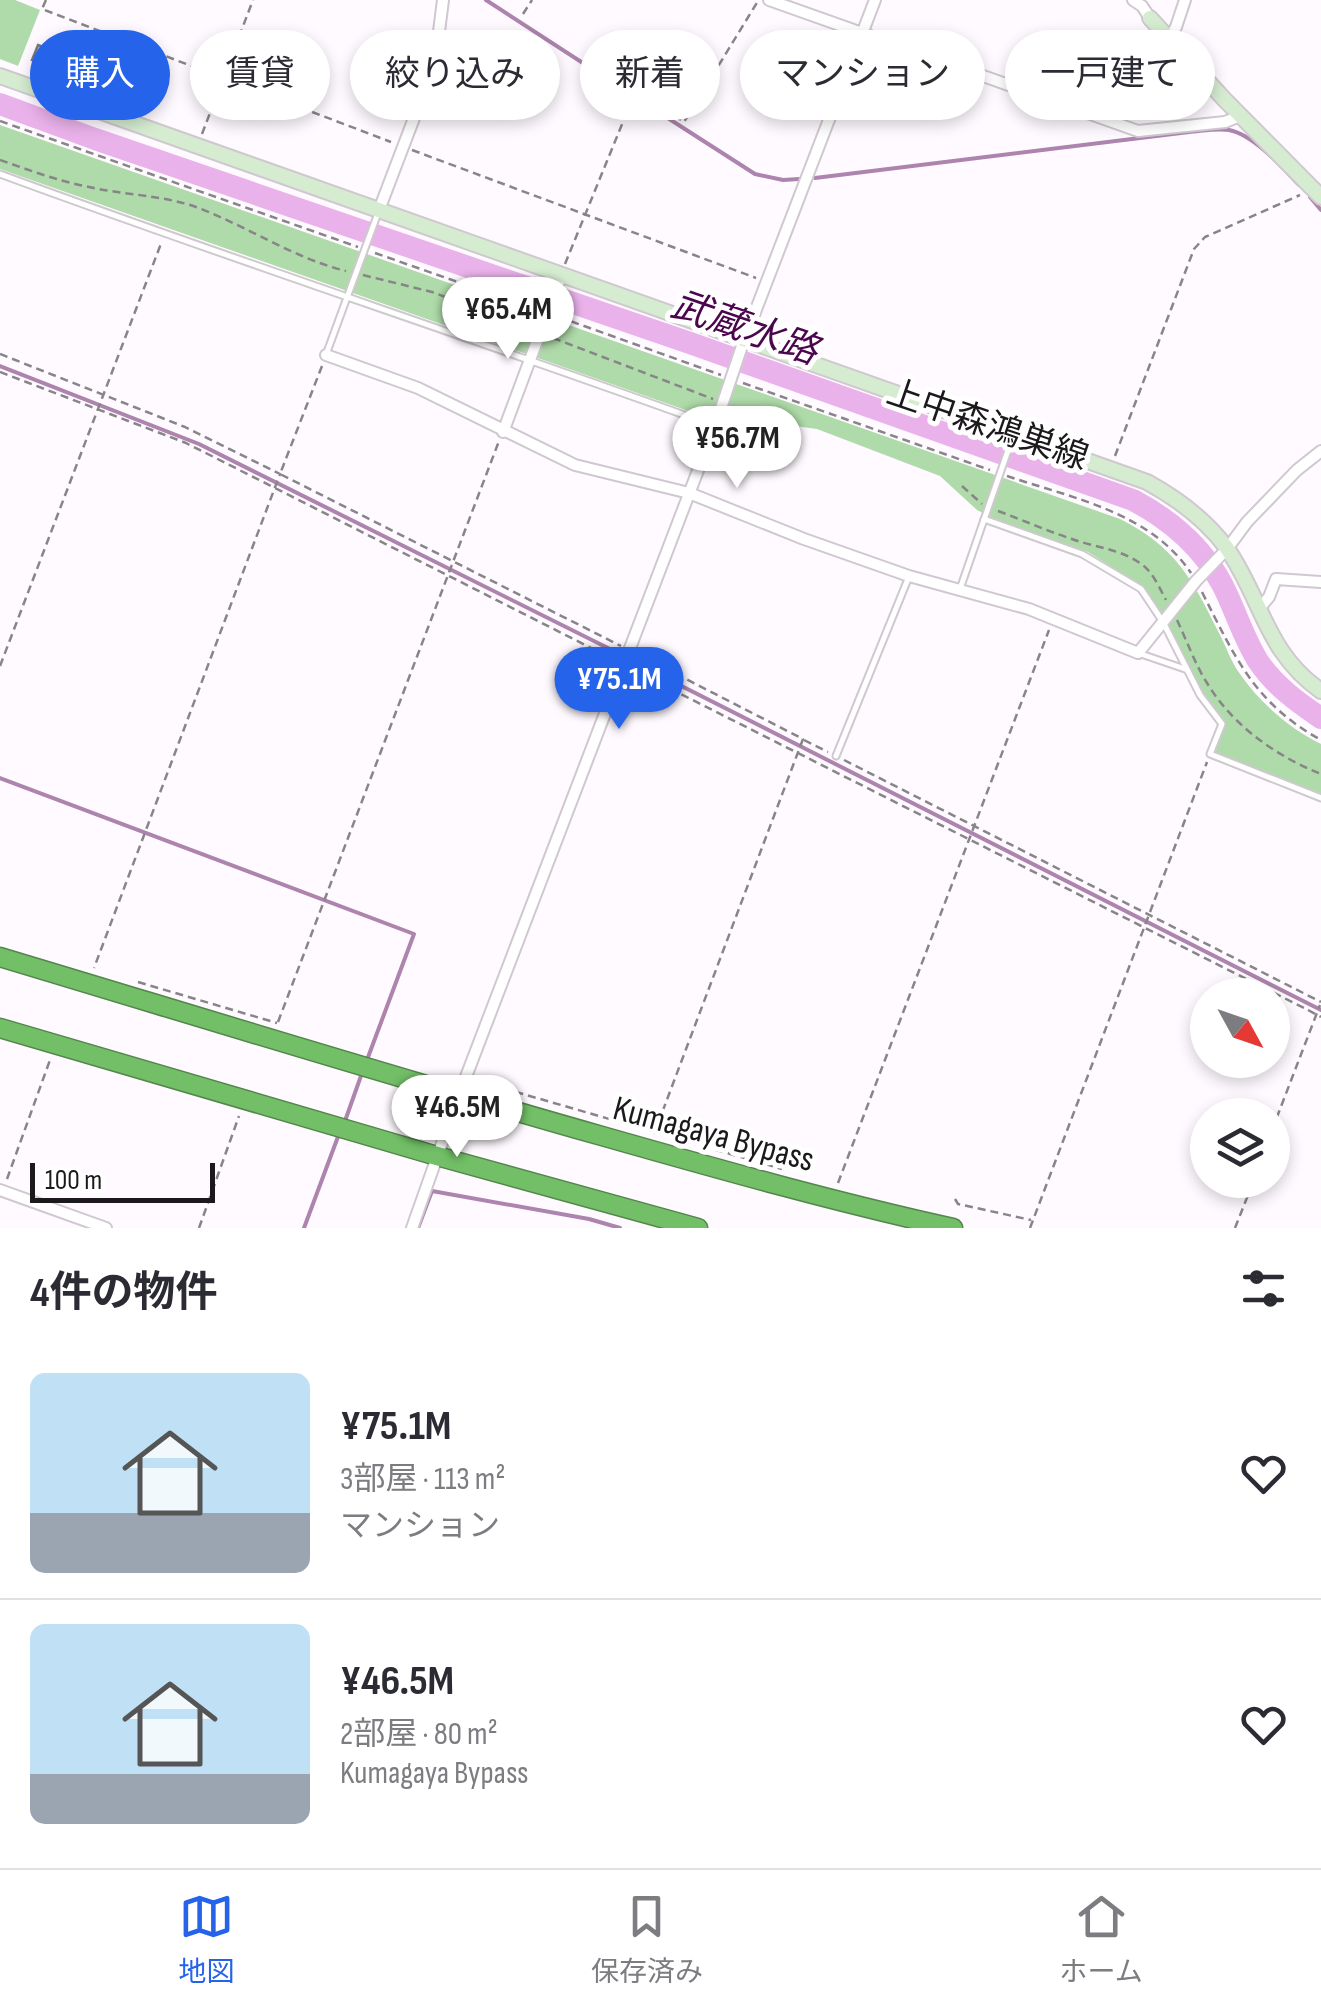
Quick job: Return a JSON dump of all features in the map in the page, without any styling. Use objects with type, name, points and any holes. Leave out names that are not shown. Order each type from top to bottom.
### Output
[{"type":"highway","name":"Kumagaya Bypass","points":[[0,957],[463,1086],[830,1198],[953,1228]]},
{"type":"highway","points":[[0,1028],[698,1228]]},
{"type":"main road","points":[[1150,18],[1161,30]]},
{"type":"main road","name":"上中森鴻巣線","points":[[0,76],[377,215],[1148,482],[1203,521],[1283,655],[1321,690]]},
{"type":"main road","points":[[1215,89],[1316,192]]},
{"type":"street","points":[[377,215],[435,63],[443,0]]},
{"type":"street","points":[[769,0],[850,30]]},
{"type":"street","points":[[863,30],[874,0]]},
{"type":"street","points":[[1134,0],[1150,18]]},
{"type":"street","points":[[1174,30],[1185,0]]},
{"type":"street","points":[[985,77],[1138,131],[1225,122],[1240,116]]},
{"type":"street","points":[[412,1228],[723,403],[737,377],[743,344],[828,120]]},
{"type":"street","points":[[503,432],[560,279]]},
{"type":"street","points":[[326,355],[418,388],[575,465],[689,493],[909,576],[1029,608],[1138,653],[1247,522],[1321,451]]},
{"type":"street","points":[[1258,610],[1276,579],[1321,582]]},
{"type":"street","points":[[2,1190],[106,1228]]},
{"type":"lane","points":[[0,174],[715,426]]},
{"type":"lane","points":[[326,355],[377,215]]},
{"type":"lane","points":[[960,589],[1012,438]]},
{"type":"lane","points":[[984,519],[1082,554],[1141,589],[1163,622],[1185,669],[1222,724],[1210,754],[1321,798]]},
{"type":"lane","points":[[836,756],[909,576]]},
{"type":"lane","points":[[1138,653],[1185,669]]},
{"type":"path","points":[[198,146],[253,0]]},
{"type":"path","points":[[523,14],[532,0]]},
{"type":"path","points":[[560,279],[636,90],[684,122],[759,0]]},
{"type":"path","points":[[0,160],[88,187],[192,205],[328,267],[480,308],[723,403]]},
{"type":"path","points":[[1110,467],[1198,243],[1298,196],[1316,192]]},
{"type":"path","points":[[0,666],[165,235]]},
{"type":"path","points":[[0,354],[185,427],[1320,1005],[1284,1098]]},
{"type":"path","points":[[94,970],[326,355]]},
{"type":"path","points":[[0,372],[186,444],[1321,1016]]},
{"type":"path","points":[[737,377],[995,471]]},
{"type":"path","points":[[130,980],[276,1026],[503,432]]},
{"type":"path","points":[[1005,475],[1133,521],[1166,544],[1198,579],[1230,648],[1252,684],[1282,714],[1321,740]]},
{"type":"path","points":[[830,1198],[845,1169],[1053,619]]},
{"type":"path","points":[[654,1134],[803,739]]},
{"type":"path","points":[[1030,1228],[1210,754]]},
{"type":"path","points":[[2,1190],[56,1044]]},
{"type":"path","points":[[463,1086],[782,1170]]},
{"type":"path","points":[[199,1228],[245,1100]]},
{"type":"path","points":[[1236,1228],[1247,1198]]},
{"type":"path","points":[[955,1199],[958,1204],[1032,1220]]},
{"type":"green space","points":[[0,0],[15,0],[40,10],[18,66],[0,59]]},
{"type":"green space","points":[[0,125],[1120,519],[1155,541],[1180,566],[1237,669],[1257,695],[1287,723],[1321,744],[1321,794],[1215,751],[1225,721],[1201,690],[1169,626],[1142,586],[1088,552],[977,510],[940,476],[817,429],[714,413],[711,419],[0,169]]},
{"type":"waterway","points":[[486,0],[580,61]]},
{"type":"waterway","name":"武蔵水路","points":[[0,104],[1133,500],[1172,525],[1195,546],[1222,584],[1258,661],[1286,692],[1321,718]]},
{"type":"waterway","points":[[671,120],[755,174],[799,179]]},
{"type":"waterway","points":[[815,178],[1220,129],[1238,133],[1258,145],[1299,185]]},
{"type":"waterway","points":[[1310,197],[1321,210]]},
{"type":"waterway","points":[[0,366],[199,444],[620,654]]},
{"type":"waterway","points":[[632,661],[1321,1010]]},
{"type":"waterway","points":[[0,778],[414,934],[367,1060]]},
{"type":"waterway","points":[[345,1121],[362,1073]]},
{"type":"waterway","points":[[304,1228],[339,1134]]},
{"type":"waterway","points":[[418,1228],[432,1191],[620,1228]]}]
